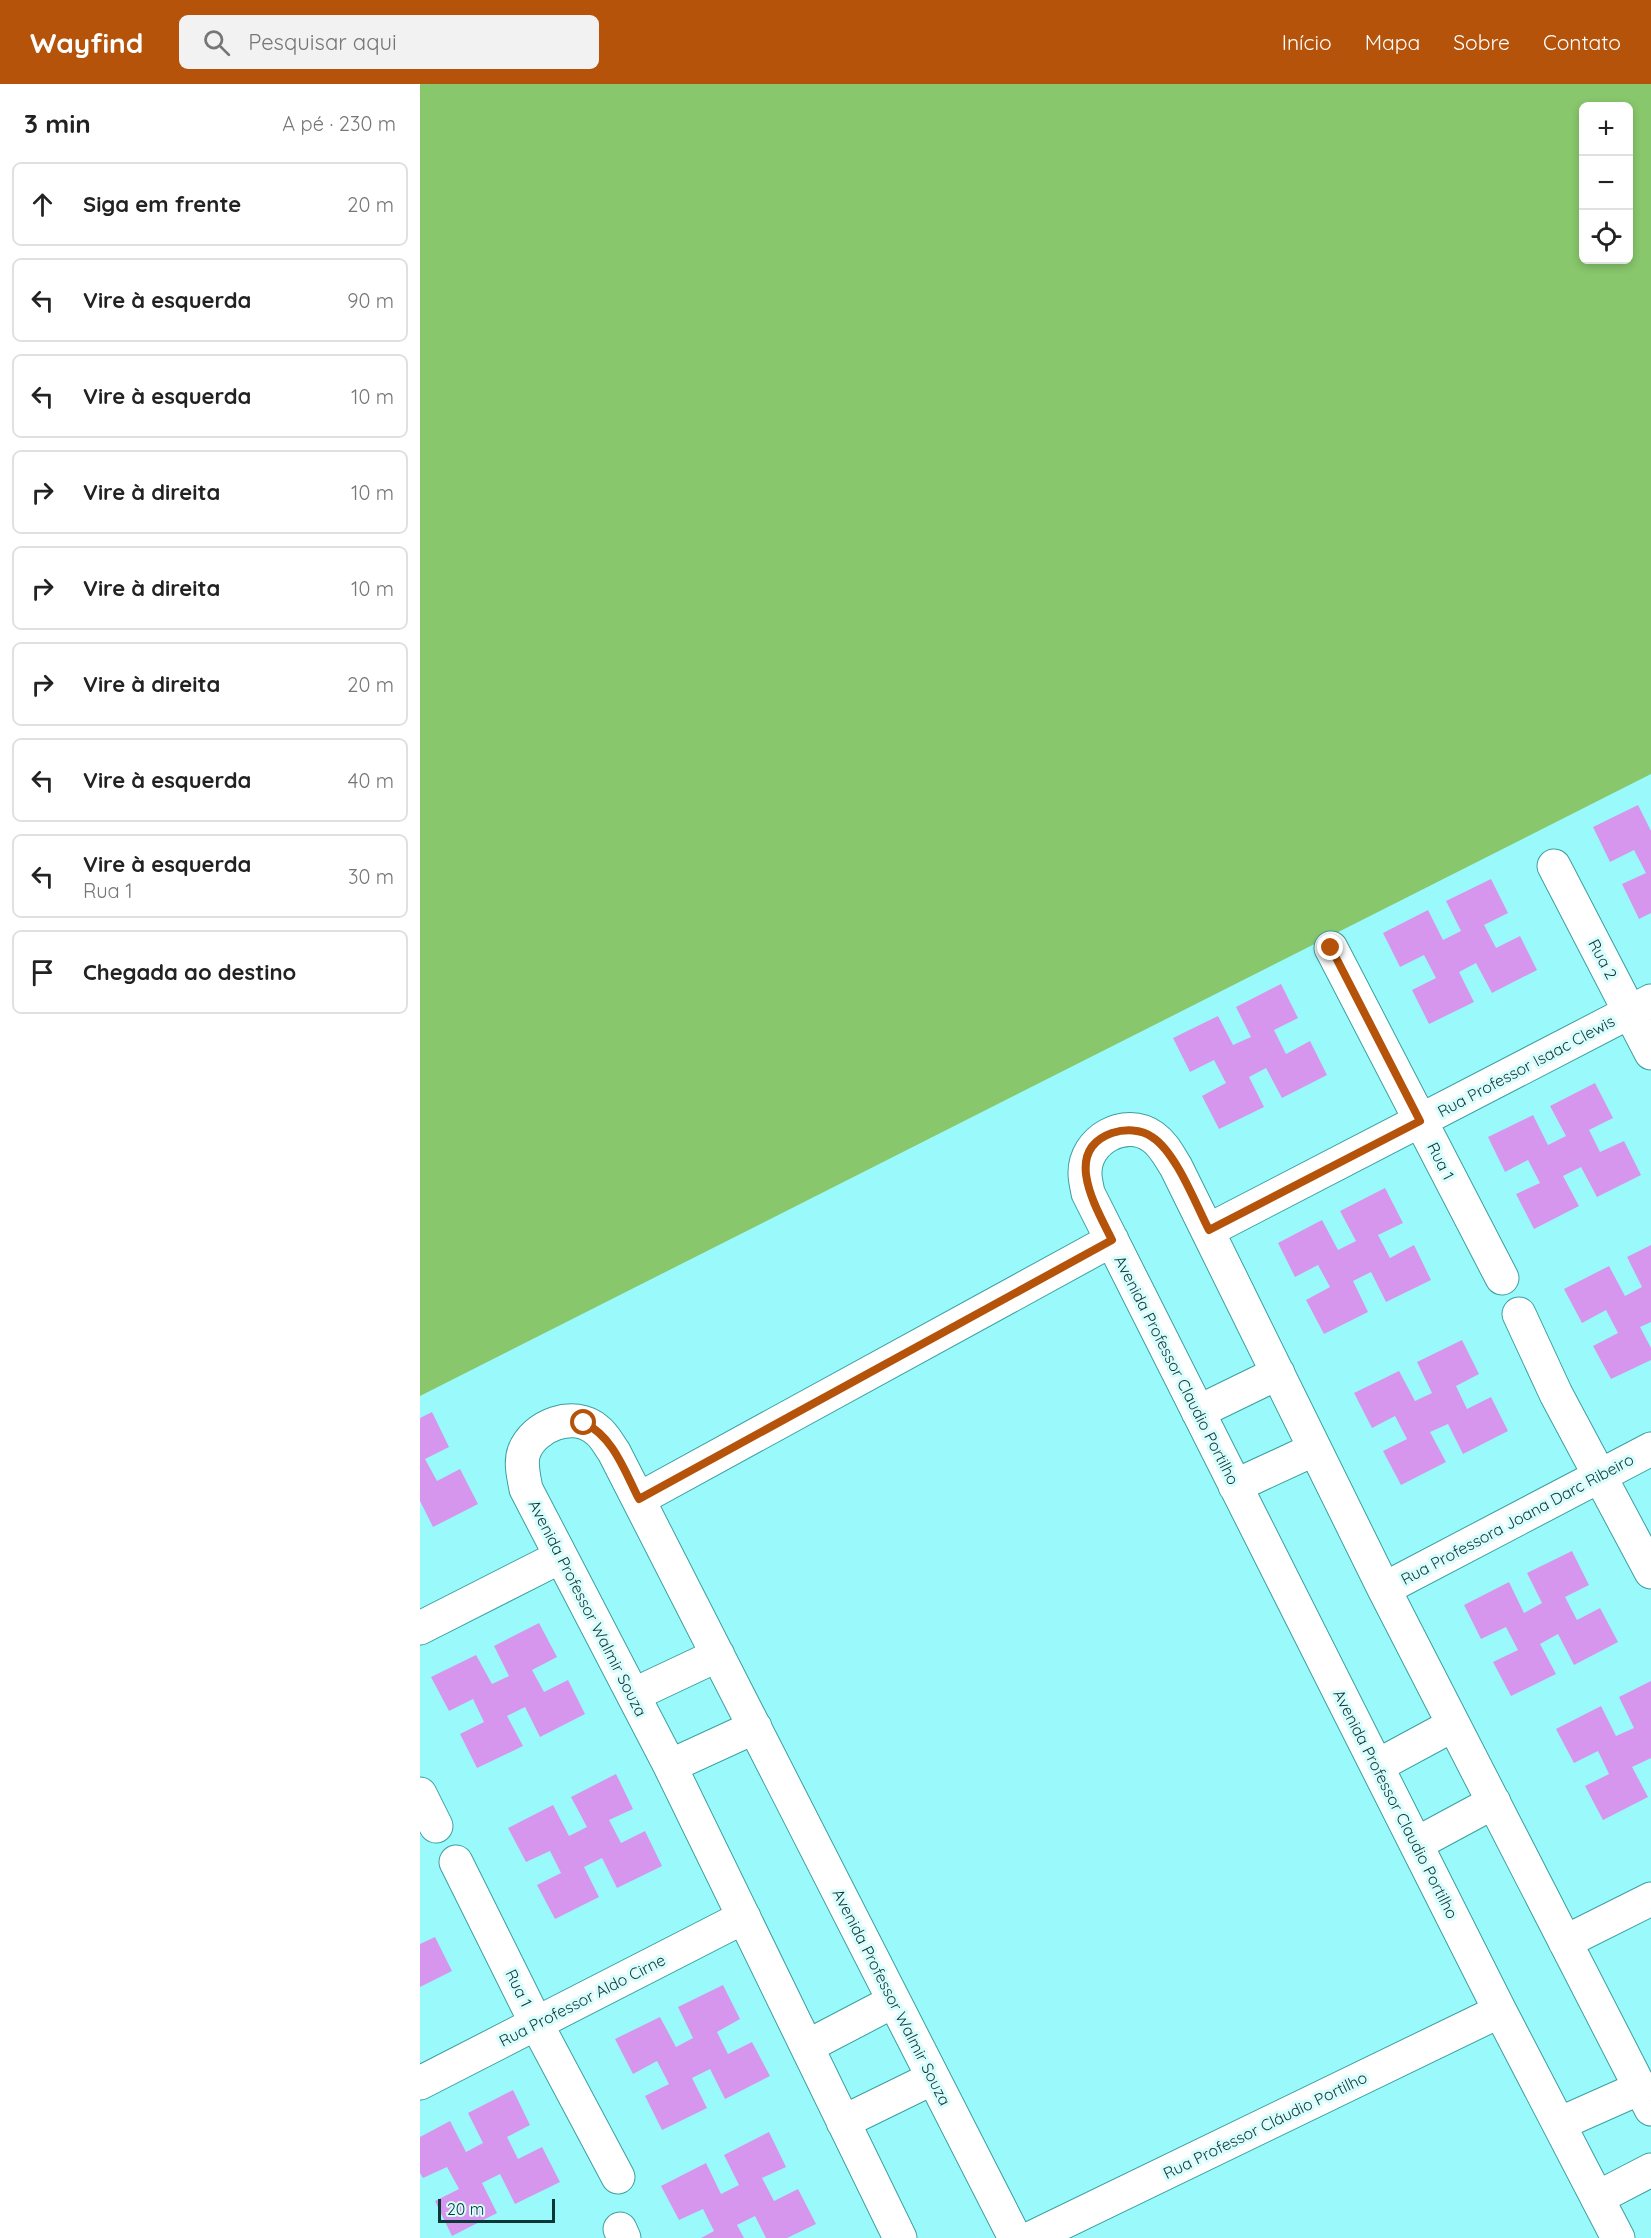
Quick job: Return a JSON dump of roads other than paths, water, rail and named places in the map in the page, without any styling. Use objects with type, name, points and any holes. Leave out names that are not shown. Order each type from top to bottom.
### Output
[{"type":"street","name":"Rua 2","points":[[1554,866],[1641,1006],[1651,1053]]},
{"type":"street","name":"Rua 1","points":[[1331,948],[1502,1278]]},
{"type":"street","name":"Rua Professor Isaac Clewis","points":[[1209,1230],[1641,1006]]},
{"type":"street","name":"Avenida Professor Claudio Portilho","points":[[1618,2238],[1500,2011],[1088,1193],[1084,1174],[1088,1156],[1096,1144],[1107,1135],[1118,1131],[1134,1130],[1151,1136],[1164,1147],[1209,1230],[1384,1589],[1646,2099]]},
{"type":"street","points":[[639,1499],[1112,1240]]},
{"type":"street","points":[[1519,1314],[1556,1394],[1651,1572]]},
{"type":"street","points":[[1198,1412],[1278,1373]]},
{"type":"street","name":"Avenida Professor Walmir Souza","points":[[900,2238],[669,1766],[526,1489],[524,1453],[533,1436],[548,1425],[568,1421],[584,1423],[597,1429],[614,1452],[1015,2238]]},
{"type":"street","points":[[1235,1486],[1316,1449]]},
{"type":"street","name":"Rua Professora Joana Darc Ribeiro","points":[[1384,1589],[1651,1449]]},
{"type":"street","points":[[420,1628],[560,1557]]},
{"type":"street","points":[[633,1695],[718,1655]]},
{"type":"street","points":[[1377,1766],[1453,1725]]},
{"type":"street","points":[[669,1766],[755,1727]]},
{"type":"street","points":[[420,1794],[436,1826]]},
{"type":"street","points":[[1416,1844],[1494,1802]]},
{"type":"street","name":"Rua 1","points":[[456,1862],[536,2023],[618,2177]]},
{"type":"street","points":[[1565,1942],[1651,1899]]},
{"type":"street","name":"Rua Professor Aldo Cirne","points":[[420,2083],[744,1917]]},
{"type":"street","points":[[808,2046],[894,2001]]},
{"type":"street","name":"Rua Professor Cláudio Portilho","points":[[1031,2238],[1500,2011]]},
{"type":"street","points":[[843,2122],[933,2078]]},
{"type":"street","points":[[1559,2124],[1646,2099]]},
{"type":"street","points":[[1597,2198],[1651,2170]]}]
